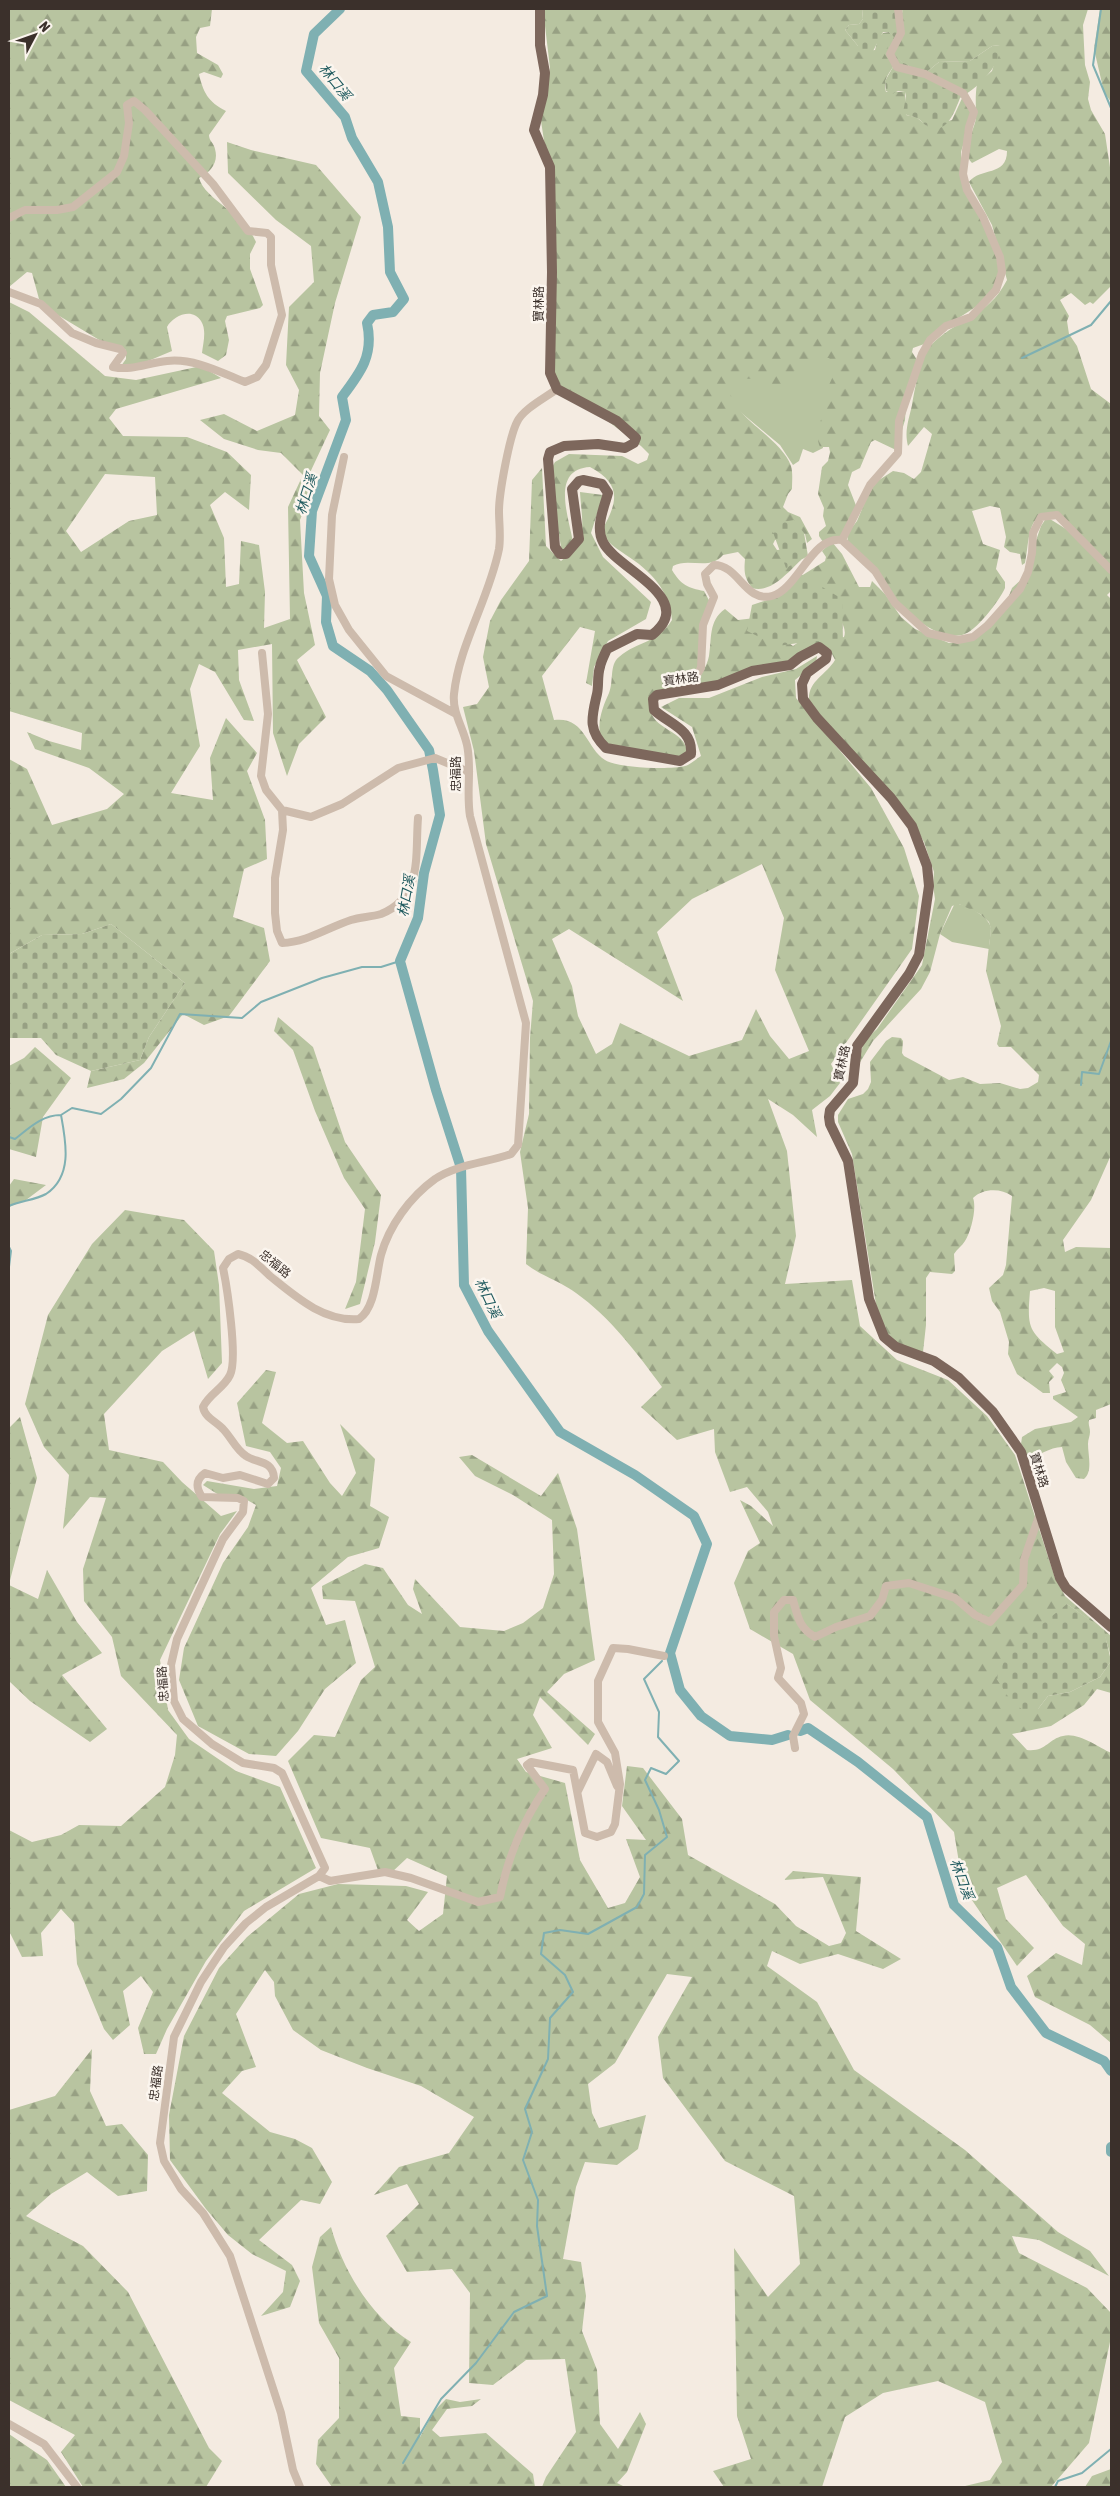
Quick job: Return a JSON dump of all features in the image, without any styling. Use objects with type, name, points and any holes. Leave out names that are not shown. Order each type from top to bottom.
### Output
[{"type":"main road","name":"寶林路","points":[[540,9],[540,45],[545,73],[543,95],[534,130],[550,167],[552,272],[550,373],[557,389],[617,421],[633,433],[636,440],[625,448],[598,444],[564,446],[550,452],[548,459],[556,550],[562,554],[568,552],[579,539],[572,489],[575,484],[583,480],[602,484],[608,493],[599,524],[602,542],[615,558],[651,583],[661,597],[666,612],[662,627],[652,635],[637,634],[607,649],[600,667],[598,693],[591,716],[600,741],[606,748],[680,761],[686,759],[691,754],[691,744],[681,728],[660,716],[654,710],[653,704],[657,695],[718,685],[752,671],[790,665],[810,650],[819,647],[823,648],[828,656],[821,665],[807,673],[802,684],[803,699],[817,718],[890,798],[912,826],[926,866],[929,886],[919,955],[909,974],[857,1046],[853,1083],[830,1110],[830,1124],[848,1161],[869,1299],[878,1328],[884,1337],[896,1347],[946,1368],[993,1412],[1021,1452],[1060,1578],[1066,1588],[1111,1627]]},
{"type":"street","points":[[842,540],[870,485],[898,452],[899,421],[922,354],[930,340],[946,326],[971,317],[996,290],[1002,272],[1000,257],[982,217],[967,190],[963,174],[969,127],[974,112],[963,93],[925,74],[897,67],[890,54],[901,33],[898,9]]},
{"type":"street","points":[[9,218],[25,210],[57,210],[73,207],[117,172],[124,156],[129,123],[126,105],[134,101],[145,110],[213,184],[248,231],[267,234],[271,237],[271,264],[282,316],[266,365],[258,377],[245,382],[206,366],[187,361],[167,361],[127,370],[113,368],[123,353],[120,349],[96,343],[72,333],[41,304],[9,292]]},
{"type":"street","name":"忠福路","points":[[300,2487],[293,2470],[280,2414],[230,2256],[203,2213],[180,2189],[164,2161],[160,2143],[174,2037],[201,1982],[224,1947],[246,1923],[272,1903],[324,1872],[323,1860],[282,1773],[274,1768],[242,1763],[212,1744],[183,1719],[174,1701],[171,1665],[177,1639],[223,1539],[243,1512],[245,1504],[244,1501],[238,1498],[202,1497],[197,1485],[198,1480],[204,1473],[223,1478],[240,1475],[268,1484],[274,1478],[274,1473],[264,1461],[246,1457],[222,1428],[204,1412],[205,1403],[226,1382],[232,1369],[227,1287],[223,1268],[225,1262],[235,1255],[244,1256],[314,1310],[334,1316],[359,1319],[369,1308],[381,1255],[399,1216],[435,1179],[449,1172],[511,1154],[518,1145],[526,1023],[470,816],[467,744],[456,714],[454,694],[460,660],[486,595],[499,548],[500,497],[516,424],[524,413],[557,389]]},
{"type":"street","points":[[344,457],[332,514],[329,579],[335,605],[349,630],[386,676],[456,714]]},
{"type":"street","points":[[688,690],[702,668],[703,625],[714,597],[707,584],[705,574],[714,565],[728,567],[755,594],[770,597],[783,589],[824,545],[836,539],[842,540],[875,571],[895,603],[928,633],[958,640],[973,638],[988,626],[1020,589],[1032,553],[1033,533],[1041,517],[1057,515],[1111,570]]},
{"type":"street","points":[[262,653],[268,714],[261,776],[266,790],[282,810],[283,830],[275,878],[274,913],[282,943],[297,943],[351,920],[381,914],[403,901],[412,886],[418,818]]},
{"type":"street","points":[[282,810],[312,817],[342,804],[398,768],[435,758],[469,772]]},
{"type":"street","points":[[795,1748],[793,1736],[804,1714],[801,1703],[778,1678],[781,1668],[774,1636],[774,1612],[784,1600],[793,1600],[799,1624],[805,1632],[815,1637],[836,1627],[870,1616],[882,1600],[886,1586],[909,1583],[955,1598],[975,1615],[990,1622],[1023,1585],[1024,1560],[1040,1512]]},
{"type":"street","points":[[319,1876],[330,1881],[385,1872],[411,1878],[478,1902],[500,1897],[526,1821],[546,1789],[527,1765],[531,1762],[573,1770],[585,1833],[597,1837],[611,1832],[615,1824],[619,1791],[615,1753],[598,1722],[598,1681],[613,1648],[664,1656]]},
{"type":"street","points":[[578,1791],[596,1754],[607,1762],[619,1791]]},
{"type":"street","points":[[9,2424],[44,2444],[77,2487]]},
{"type":"green space","points":[[9,9],[212,9],[210,26],[200,28],[196,37],[197,53],[218,65],[223,74],[221,78],[204,72],[199,74],[207,96],[226,111],[209,135],[215,149],[215,163],[207,173],[199,178],[209,193],[235,215],[251,232],[256,242],[250,254],[250,269],[263,305],[260,308],[227,316],[225,321],[229,340],[226,355],[218,361],[202,353],[203,325],[193,314],[188,314],[174,319],[167,327],[172,351],[129,369],[121,366],[126,359],[126,350],[101,341],[56,314],[39,299],[32,273],[27,272],[9,287]]},
{"type":"green space","points":[[543,9],[862,9],[863,19],[859,24],[849,25],[845,30],[858,46],[858,52],[875,50],[878,38],[883,33],[889,32],[895,37],[890,61],[893,67],[886,79],[885,88],[886,92],[905,92],[906,115],[916,117],[927,126],[952,120],[963,96],[972,115],[961,152],[961,173],[997,257],[1001,271],[988,299],[957,319],[927,343],[913,348],[912,352],[917,360],[907,387],[905,420],[896,450],[875,440],[871,442],[860,468],[852,472],[848,485],[857,508],[843,537],[823,542],[819,536],[819,532],[826,526],[823,516],[824,508],[818,494],[822,467],[828,461],[830,452],[829,447],[820,447],[818,435],[820,422],[832,397],[827,389],[837,368],[829,358],[820,357],[813,368],[801,363],[783,386],[745,379],[730,388],[732,398],[738,408],[777,446],[791,466],[792,489],[783,507],[788,512],[800,517],[812,539],[807,543],[805,534],[802,533],[775,540],[773,544],[777,550],[786,549],[801,560],[773,585],[766,588],[752,588],[745,574],[745,559],[738,552],[723,555],[718,560],[712,562],[685,563],[673,566],[672,570],[682,582],[689,587],[704,591],[711,604],[699,647],[700,661],[690,684],[683,691],[661,695],[650,707],[656,721],[675,734],[685,745],[687,752],[681,759],[612,748],[601,737],[601,714],[610,688],[616,660],[634,647],[660,634],[672,620],[667,600],[657,582],[643,567],[606,539],[602,530],[614,502],[614,494],[608,480],[590,467],[578,470],[570,476],[566,485],[566,508],[573,542],[563,550],[561,547],[549,473],[555,462],[569,454],[622,456],[638,464],[647,460],[649,454],[554,381],[555,213],[541,121],[543,97],[550,68]]},
{"type":"green space","points":[[862,9],[903,9],[893,53],[913,67],[928,71],[939,62],[970,61],[992,46],[1000,45],[1000,53],[987,76],[960,98],[949,121],[939,128],[927,126],[917,118],[903,113],[905,92],[898,91],[892,94],[886,91],[885,81],[893,67],[884,53],[894,37],[889,32],[883,32],[872,53],[858,52],[858,46],[845,30],[849,25],[859,24],[863,19]]},
{"type":"green space","points":[[903,9],[1088,9],[1083,25],[1085,65],[1090,82],[1088,99],[1091,110],[1105,134],[1111,174],[1111,286],[1093,304],[1090,302],[1085,305],[1071,293],[1060,300],[1069,316],[1067,321],[1069,334],[1077,346],[1091,389],[1111,404],[1111,566],[1057,513],[1047,513],[1035,521],[1029,536],[1025,563],[1022,565],[1020,554],[1010,552],[1004,547],[1006,537],[1000,508],[990,506],[972,511],[983,544],[1000,550],[996,569],[1005,582],[1005,588],[980,622],[968,633],[962,635],[946,635],[930,628],[914,617],[870,570],[848,542],[847,534],[857,521],[870,490],[876,482],[893,471],[904,473],[914,479],[921,472],[932,434],[924,427],[908,446],[907,430],[918,374],[926,351],[939,337],[981,311],[999,293],[1007,280],[992,225],[969,182],[980,174],[1003,165],[1007,151],[999,149],[972,163],[967,153],[976,117],[977,84],[992,71],[1000,45],[992,46],[970,61],[939,62],[928,71],[913,67],[905,64],[893,53]]},
{"type":"green space","points":[[1100,9],[1111,9],[1111,102],[1104,92],[1094,49]]},
{"type":"green space","points":[[227,142],[251,150],[316,165],[361,217],[335,303],[320,373],[319,416],[330,430],[307,479],[281,453],[258,450],[224,439],[200,420],[224,414],[257,431],[295,415],[299,390],[286,365],[289,307],[314,282],[311,246],[276,220],[228,173]]},
{"type":"green space","points":[[9,302],[29,312],[105,376],[136,380],[201,366],[221,378],[116,409],[109,418],[123,436],[187,437],[227,452],[251,475],[249,510],[225,492],[210,505],[224,538],[226,587],[239,584],[241,541],[259,545],[265,592],[264,628],[290,619],[288,507],[301,479],[310,494],[300,520],[304,593],[315,645],[297,660],[326,717],[299,744],[287,776],[273,733],[272,644],[238,650],[239,680],[254,721],[244,720],[215,672],[199,664],[190,689],[200,746],[171,793],[213,800],[210,758],[226,718],[257,753],[247,771],[265,820],[267,859],[244,869],[233,917],[264,928],[270,961],[229,1016],[204,1025],[183,1014],[144,1063],[124,1079],[87,1088],[91,1071],[140,1060],[149,1037],[185,983],[111,924],[82,934],[42,935],[9,954],[9,759],[27,769],[52,825],[107,809],[124,794],[89,768],[35,749],[27,732],[49,741],[81,750],[82,733],[9,711]],"holes":[[[105,474],[155,477],[157,515],[129,521],[81,552],[66,531]]]},
{"type":"green space","points":[[863,309],[822,441],[823,448],[813,453],[803,449],[799,461],[793,465],[780,445],[713,389]]},
{"type":"green space","points":[[542,468],[546,546],[561,561],[570,553],[580,538],[582,522],[580,492],[603,495],[591,533],[603,557],[651,602],[646,619],[608,641],[594,667],[592,686],[586,683],[595,631],[580,627],[542,676],[554,720],[564,720],[579,728],[599,755],[612,763],[644,768],[685,766],[701,756],[692,727],[661,707],[679,698],[709,698],[762,677],[796,669],[817,656],[816,663],[795,680],[796,698],[871,788],[904,848],[919,896],[912,949],[831,1064],[840,1083],[830,1096],[812,1110],[817,1137],[793,1115],[768,1099],[787,1151],[796,1236],[785,1284],[852,1280],[860,1326],[897,1360],[948,1380],[987,1416],[1015,1455],[1055,1578],[1065,1596],[1111,1636],[1111,1657],[1103,1630],[1067,1604],[1038,1709],[1048,1696],[1070,1692],[1100,1677],[1111,1661],[1111,1693],[1097,1689],[1084,1705],[1051,1726],[1012,1734],[1027,1750],[1039,1749],[1058,1738],[1069,1735],[1081,1738],[1111,1753],[1111,2043],[1090,2025],[1035,1997],[1027,1976],[1056,1953],[1082,1965],[1085,1944],[1063,1926],[1026,1875],[997,1888],[1006,1919],[1034,1948],[1017,1966],[963,1887],[954,1832],[893,1769],[810,1700],[793,1654],[750,1629],[734,1583],[748,1551],[760,1543],[740,1500],[751,1506],[773,1526],[768,1512],[747,1487],[730,1492],[715,1452],[714,1429],[677,1440],[641,1407],[662,1387],[612,1324],[576,1293],[526,1264],[528,1208],[520,1152],[529,1114],[530,1038],[533,1001],[486,844],[474,751],[463,707],[477,704],[489,687],[483,657],[490,621],[501,600],[529,561],[532,480]],"holes":[[[762,864],[784,918],[775,970],[809,1051],[789,1059],[770,1036],[756,1009],[742,1040],[689,1056],[620,1023],[612,1044],[596,1054],[578,1016],[572,986],[552,939],[569,929],[683,1001],[657,932],[692,899]]]},
{"type":"green space","points":[[1050,519],[1066,529],[1111,573],[1111,591],[1107,595],[1111,599],[1111,1155],[1091,1200],[1063,1240],[1065,1252],[1076,1247],[1111,1248],[1111,1404],[1096,1410],[1096,1418],[1089,1420],[1089,1467],[1087,1476],[1084,1479],[1076,1478],[1066,1462],[1062,1447],[1027,1457],[1021,1444],[1022,1437],[1035,1429],[1071,1422],[1078,1417],[1053,1399],[1053,1396],[1066,1392],[1061,1380],[1064,1373],[1062,1367],[1057,1363],[1049,1371],[1054,1377],[1049,1382],[1050,1393],[1043,1393],[1017,1374],[1008,1354],[1009,1342],[1000,1312],[992,1301],[989,1288],[1003,1275],[1006,1265],[1012,1196],[1008,1193],[992,1190],[982,1192],[973,1198],[973,1220],[964,1243],[954,1254],[955,1271],[952,1274],[930,1272],[926,1278],[926,1325],[923,1352],[914,1354],[887,1336],[878,1317],[852,1154],[838,1122],[838,1115],[848,1099],[863,1094],[868,1089],[871,1082],[870,1062],[886,1041],[892,1037],[901,1038],[903,1041],[902,1053],[904,1056],[949,1080],[963,1077],[980,1084],[1000,1083],[1020,1089],[1028,1088],[1038,1082],[1039,1075],[1011,1047],[999,1047],[997,1044],[1001,1026],[986,971],[991,929],[989,922],[980,914],[959,904],[952,906],[940,934],[930,972],[921,989],[873,1041],[859,1064],[859,1057],[865,1040],[877,1029],[922,965],[935,899],[934,872],[924,842],[912,821],[838,738],[809,700],[809,693],[814,683],[835,660],[829,648],[784,664],[697,686],[708,660],[713,625],[725,609],[738,620],[755,618],[793,646],[807,636],[823,635],[830,641],[844,637],[845,630],[836,614],[798,578],[825,561],[826,557],[822,551],[832,542],[842,554],[859,587],[870,587],[872,581],[885,594],[901,617],[915,629],[949,643],[968,639],[1007,601],[1012,588],[1023,578],[1041,526],[1045,520]],"holes":[[[1044,1288],[1055,1291],[1055,1327],[1064,1352],[1057,1354],[1035,1334],[1029,1313],[1030,1291]]]},
{"type":"green space","points":[[794,520],[804,533],[808,556],[786,568],[770,524]]},
{"type":"green space","points":[[801,574],[842,599],[843,641],[812,641],[778,646],[747,631],[752,605],[770,599]]},
{"type":"green space","points":[[955,903],[965,906],[986,919],[991,928],[989,949],[952,942],[940,934]]},
{"type":"green space","points":[[111,924],[185,983],[149,1037],[140,1060],[91,1071],[56,1055],[41,1038],[9,1038],[9,954],[42,935],[82,934]]},
{"type":"green space","points":[[278,1017],[313,1047],[345,1142],[381,1195],[375,1242],[360,1304],[345,1309],[356,1282],[365,1209],[344,1178],[315,1111],[293,1050],[274,1031]]},
{"type":"green space","points":[[35,1047],[71,1078],[43,1117],[36,1157],[9,1149],[9,1066],[24,1058]]},
{"type":"green space","points":[[14,1179],[46,1185],[26,1200],[9,1207],[9,1186]]},
{"type":"green space","points":[[125,1210],[184,1220],[214,1251],[219,1285],[222,1363],[208,1379],[194,1331],[162,1351],[104,1414],[109,1450],[163,1462],[182,1482],[221,1516],[237,1511],[220,1534],[160,1660],[168,1710],[189,1739],[236,1771],[280,1787],[316,1868],[244,1911],[206,1961],[167,2029],[156,2054],[144,2054],[138,2028],[153,1992],[141,1976],[123,1991],[130,2025],[113,2040],[104,2029],[77,1964],[74,1923],[61,1909],[41,1933],[43,1956],[22,1957],[9,1931],[9,1830],[32,1842],[61,1835],[79,1825],[121,1826],[165,1787],[175,1755],[177,1735],[121,1676],[112,1637],[84,1601],[83,1569],[106,1498],[90,1497],[63,1529],[69,1475],[44,1447],[25,1404],[48,1315],[92,1244]]},
{"type":"green space","points":[[266,1370],[276,1372],[262,1423],[287,1443],[303,1441],[330,1483],[342,1496],[356,1473],[340,1424],[375,1459],[370,1506],[389,1517],[379,1548],[348,1557],[311,1588],[326,1625],[345,1620],[356,1663],[325,1689],[298,1731],[276,1756],[249,1754],[198,1726],[179,1680],[184,1648],[223,1563],[248,1527],[256,1505],[240,1496],[219,1495],[203,1485],[207,1481],[254,1489],[277,1486],[281,1468],[270,1452],[246,1446],[237,1403]]},
{"type":"green space","points":[[20,1417],[37,1478],[9,1584],[9,1428]]},
{"type":"green space","points":[[472,1455],[541,1496],[558,1473],[577,1529],[595,1660],[564,1674],[547,1692],[595,1734],[588,1745],[540,1697],[533,1715],[552,1748],[517,1759],[526,1772],[565,1783],[580,1860],[608,1908],[625,1903],[640,1877],[626,1839],[646,1840],[622,1806],[627,1766],[643,1768],[682,1819],[688,1855],[775,1904],[796,1926],[829,1946],[841,1943],[846,1933],[823,1877],[784,1880],[793,1871],[861,1877],[856,1931],[901,1959],[883,1969],[838,1954],[800,1964],[772,1951],[767,1966],[817,2002],[854,2070],[965,2150],[1058,2232],[1090,2251],[1109,2276],[1039,2240],[1012,2236],[1019,2253],[1087,2288],[1111,2313],[1111,2337],[1089,2443],[1051,2487],[961,2487],[990,2480],[1002,2462],[985,2402],[938,2381],[883,2393],[845,2417],[822,2487],[724,2487],[713,2471],[751,2459],[737,2416],[734,2248],[768,2297],[800,2264],[794,2196],[725,2161],[663,2078],[658,2037],[692,1977],[667,1974],[615,2063],[588,2084],[592,2113],[599,2128],[646,2115],[638,2149],[617,2165],[585,2162],[576,2187],[563,2259],[581,2262],[586,2296],[582,2331],[597,2370],[600,2424],[618,2449],[640,2412],[646,2424],[627,2472],[617,2483],[625,2487],[542,2487],[546,2477],[576,2432],[565,2359],[526,2360],[493,2385],[469,2383],[470,2293],[452,2269],[407,2272],[386,2236],[419,2204],[407,2184],[374,2195],[399,2167],[449,2153],[474,2117],[421,2086],[321,2050],[293,2030],[275,1996],[274,1982],[265,1970],[236,2014],[256,2067],[242,2071],[222,2093],[270,2132],[295,2139],[312,2148],[332,2182],[320,2204],[301,2200],[259,2240],[292,2265],[300,2281],[290,2307],[261,2316],[283,2292],[286,2271],[252,2254],[228,2235],[170,2160],[169,2115],[184,2036],[219,1968],[247,1937],[299,1894],[338,1884],[406,1886],[428,1892],[407,1920],[419,1931],[443,1914],[447,1876],[407,1858],[390,1874],[379,1873],[370,1848],[321,1838],[288,1761],[314,1735],[335,1737],[361,1680],[375,1667],[355,1601],[323,1599],[322,1586],[365,1564],[383,1568],[408,1605],[422,1614],[413,1589],[415,1579],[460,1627],[504,1631],[523,1623],[543,1608],[554,1574],[552,1520],[513,1495],[475,1476],[459,1457]]},
{"type":"green space","points":[[47,1570],[77,1622],[102,1653],[62,1675],[107,1729],[90,1742],[30,1701],[9,1681],[9,1585],[38,1599]]},
{"type":"green space","points":[[1067,1604],[1104,1630],[1111,1661],[1100,1677],[1070,1692],[1048,1696],[1038,1709],[1026,1713],[1009,1698],[996,1678],[1010,1650]]},
{"type":"green space","points":[[92,2049],[90,2091],[106,2126],[122,2124],[148,2155],[147,2191],[118,2196],[87,2172],[51,2194],[26,2216],[83,2246],[128,2292],[209,2448],[222,2461],[206,2487],[83,2487],[61,2452],[75,2435],[9,2400],[9,2110],[55,2096]]},
{"type":"green space","points":[[331,2227],[343,2260],[361,2292],[384,2320],[411,2342],[394,2368],[401,2416],[420,2418],[420,2437],[435,2410],[446,2399],[460,2402],[481,2399],[472,2406],[447,2409],[432,2430],[440,2437],[486,2433],[533,2474],[535,2487],[332,2487],[316,2464],[318,2440],[339,2418],[339,2358],[319,2323],[312,2267],[320,2237]]},
{"type":"green space","points":[[9,2434],[47,2460],[66,2487],[9,2487]]},
{"type":"green space","points":[[1111,2469],[1111,2487],[1085,2487],[1092,2476]]},
{"type":"waterway","name":"林口溪","points":[[340,9],[314,34],[306,71],[345,117],[352,138],[378,182],[388,227],[390,272],[404,299],[393,312],[373,315],[367,323],[369,334],[367,354],[360,371],[342,397],[346,420],[312,511],[309,556],[327,596],[326,622],[333,646],[370,671],[387,690],[429,750],[440,815],[424,873],[418,918],[400,961],[436,1090],[461,1168],[464,1285],[488,1331],[560,1432],[635,1475],[694,1516],[707,1544],[670,1653],[680,1690],[701,1716],[730,1736],[772,1740],[788,1735]]},
{"type":"waterway","points":[[1101,9],[1093,65],[1111,108]]},
{"type":"waterway","points":[[1022,358],[1091,325],[1111,301]]},
{"type":"waterway","points":[[9,1206],[37,1198],[55,1187],[64,1168],[66,1158],[65,1136],[61,1115],[72,1108],[101,1114],[121,1099],[151,1068],[180,1014],[242,1018],[261,1002],[322,978],[362,967],[381,967],[400,961]]},
{"type":"waterway","points":[[1081,1085],[1082,1072],[1099,1074],[1111,1041]]},
{"type":"waterway","points":[[9,1137],[15,1139],[42,1120],[61,1115]]},
{"type":"waterway","points":[[9,1247],[11,1251],[9,1267]]},
{"type":"waterway","points":[[403,2463],[441,2399],[476,2363],[514,2312],[547,2296],[537,2226],[538,2200],[523,2160],[532,2132],[525,2109],[548,2059],[550,2018],[573,1992],[565,1975],[541,1954],[544,1933],[560,1930],[588,1934],[637,1907],[644,1894],[645,1855],[667,1837],[659,1810],[645,1780],[651,1768],[666,1774],[679,1761],[658,1737],[659,1712],[644,1679],[662,1661]]},
{"type":"waterway","name":"林口溪","points":[[800,1731],[808,1728],[858,1762],[927,1817],[954,1905],[997,1947],[1011,1987],[1046,2033],[1104,2061],[1111,2071]]},
{"type":"waterway","name":"林口溪","points":[[1111,2147],[1111,2152]]},
{"type":"waterway","points":[[1055,2487],[1058,2481],[1082,2473],[1111,2449]]}]
